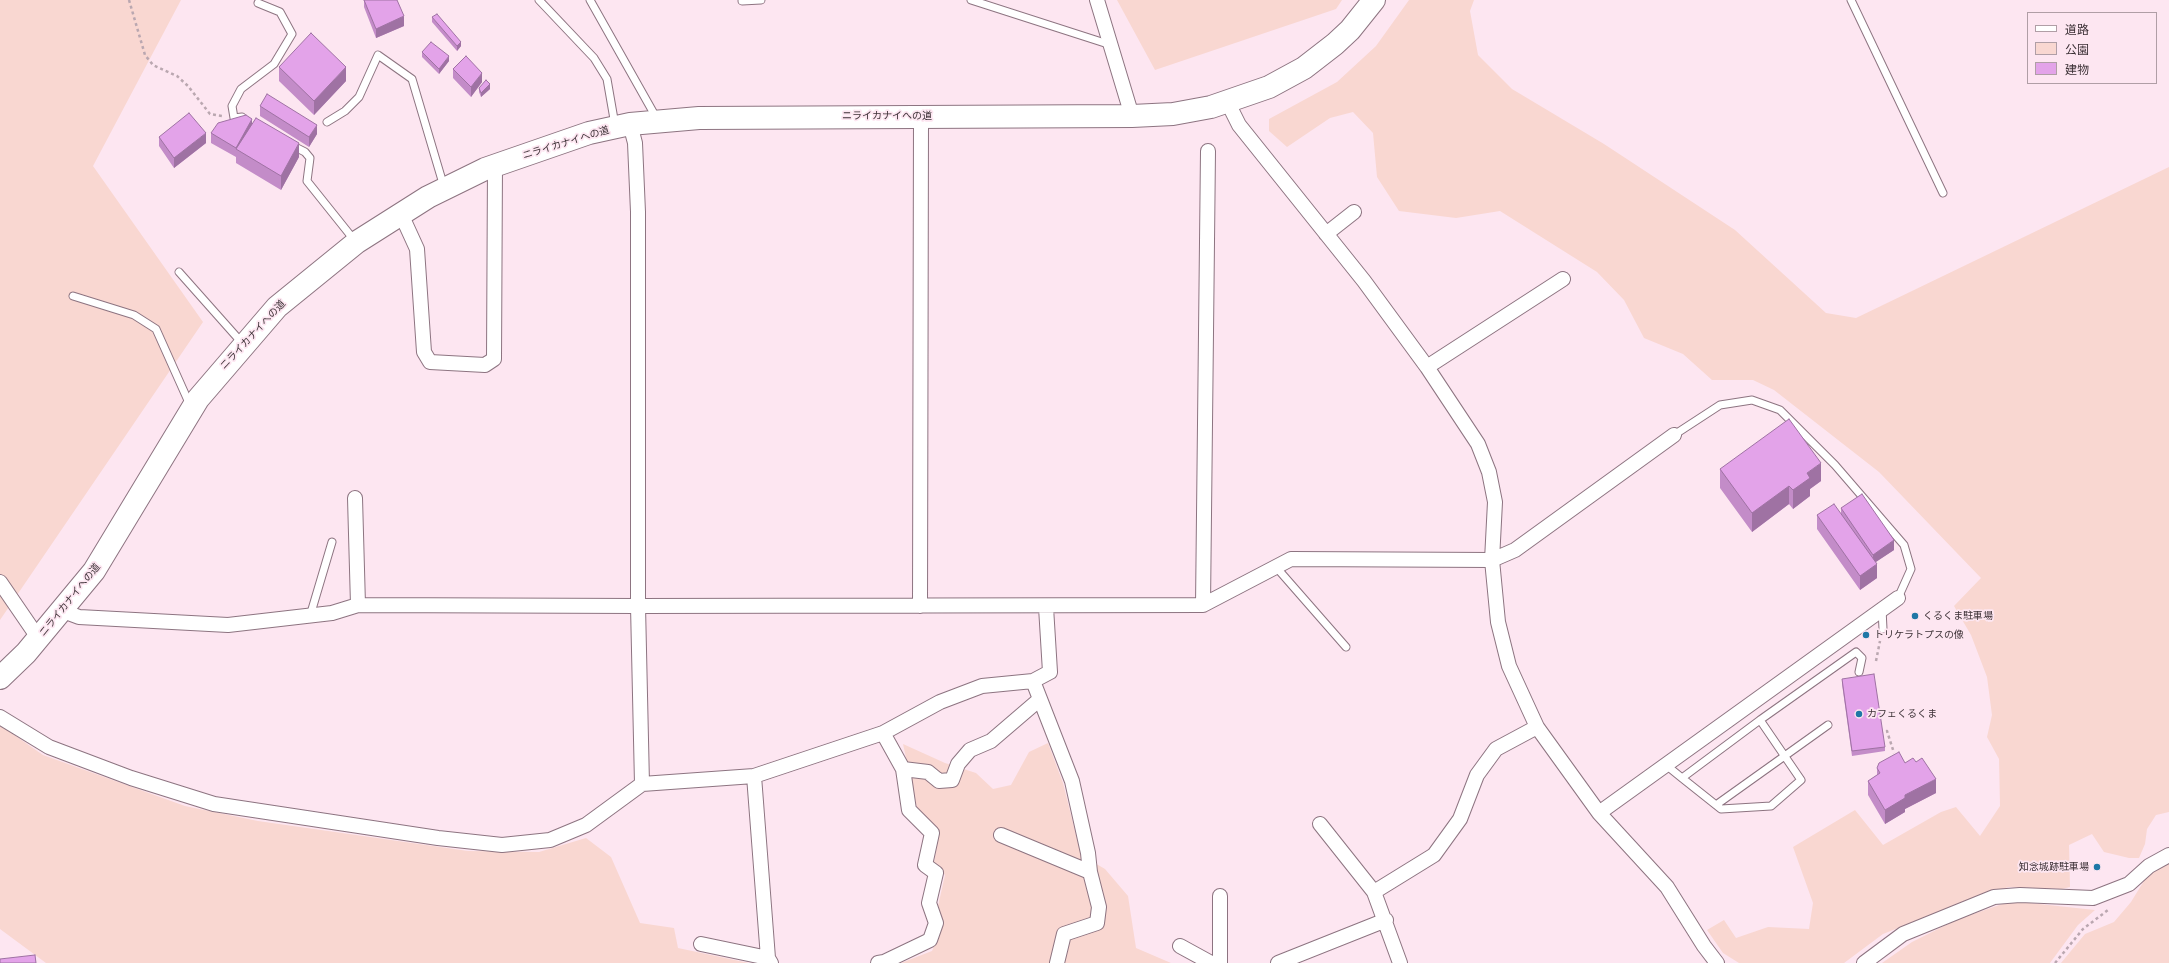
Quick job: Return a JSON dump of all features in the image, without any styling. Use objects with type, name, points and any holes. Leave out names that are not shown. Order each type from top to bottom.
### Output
[{"type":"main road","name":"ニライカナイへの道","points":[[0,678],[39,639],[94,571],[117,536],[152,472],[191,409],[243,344],[277,307],[357,242],[401,214],[445,189],[495,165],[589,133],[658,121],[742,116],[1132,116],[1173,114],[1228,103],[1270,87],[1304,68],[1335,44],[1350,30],[1374,0]]},
{"type":"street","points":[[1097,0],[1132,116]]},
{"type":"street","points":[[1228,103],[1239,125],[1326,234],[1427,367],[1478,444],[1489,472],[1495,502],[1492,560],[1498,622],[1509,666],[1537,727],[1599,813],[1667,886],[1704,946],[1717,963]]},
{"type":"street","points":[[920,606],[921,116]]},
{"type":"street","points":[[623,126],[635,143],[638,212],[638,606],[642,784]]},
{"type":"street","points":[[1203,605],[1208,150]]},
{"type":"street","points":[[401,214],[417,249],[424,352],[430,362],[485,365],[494,360],[495,165]]},
{"type":"street","points":[[1326,234],[1354,212]]},
{"type":"street","points":[[1427,367],[1563,279]]},
{"type":"street","points":[[63,611],[79,617],[228,625],[332,613],[358,604],[1046,607],[1203,605],[1291,559],[1492,560],[1515,550],[1674,435]]},
{"type":"street","points":[[355,498],[358,604]]},
{"type":"street","points":[[0,582],[39,639]]},
{"type":"street","points":[[1599,813],[1898,598]]},
{"type":"street","points":[[0,717],[49,747],[131,778],[214,804],[438,838],[502,845],[550,840],[586,825],[642,784],[754,776],[884,733],[940,702],[982,686],[1033,681],[1050,672],[1046,607]]},
{"type":"street","points":[[1033,681],[1072,781],[1088,853],[1090,872],[1099,907],[1097,923],[1064,934],[1057,963]]},
{"type":"street","points":[[903,769],[928,772],[939,781],[952,780],[958,764],[970,750],[990,740],[1040,699]]},
{"type":"street","points":[[1374,892],[1434,854],[1460,820],[1477,775],[1496,749],[1537,727]]},
{"type":"street","points":[[878,963],[884,962],[930,940],[936,922],[929,903],[936,873],[925,865],[932,833],[910,810],[903,769],[884,733]]},
{"type":"street","points":[[701,944],[769,960],[754,776]]},
{"type":"street","points":[[1320,824],[1374,892],[1386,920],[1400,963]]},
{"type":"street","points":[[1001,835],[1090,872]]},
{"type":"street","points":[[1864,963],[1903,934],[1994,897],[2020,895],[2093,898],[2129,884],[2149,866],[2169,855]]},
{"type":"street","points":[[1220,896],[1220,963]]},
{"type":"street","points":[[1278,963],[1386,920]]},
{"type":"street","points":[[1180,946],[1211,963]]},
{"type":"lane","points":[[539,0],[594,58],[607,79],[623,126]]},
{"type":"lane","points":[[590,0],[658,121]]},
{"type":"lane","points":[[742,1],[761,0]]},
{"type":"lane","points":[[971,0],[1111,46]]},
{"type":"lane","points":[[1851,0],[1943,193]]},
{"type":"lane","points":[[251,121],[244,117],[234,118],[232,106],[241,89],[274,64],[292,34],[280,12],[258,2]]},
{"type":"lane","points":[[327,122],[345,111],[359,97],[378,55],[412,79],[445,189]]},
{"type":"lane","points":[[284,140],[305,152],[310,158],[306,181],[349,235],[357,242]]},
{"type":"lane","points":[[179,272],[243,344]]},
{"type":"lane","points":[[73,296],[134,315],[156,329],[191,409]]},
{"type":"lane","points":[[1674,435],[1720,405],[1752,400],[1780,410],[1835,465],[1904,545],[1911,569],[1898,598]]},
{"type":"lane","points":[[310,616],[332,542]]},
{"type":"lane","points":[[1276,567],[1346,647]]},
{"type":"lane","points":[[1882,609],[1883,629]]},
{"type":"lane","points":[[1682,778],[1760,720],[1856,652],[1862,658],[1859,672]]},
{"type":"lane","points":[[1666,765],[1721,809],[1771,806],[1801,780],[1760,720]]},
{"type":"lane","points":[[1716,805],[1828,725]]},
{"type":"path","points":[[129,0],[145,55],[153,65],[177,76],[188,86],[210,114],[234,118]]},
{"type":"path","points":[[1875,666],[1883,629]]},
{"type":"path","points":[[1874,733],[1887,731],[1894,753]]},
{"type":"path","points":[[2055,963],[2083,929],[2120,902],[2129,884]]},
{"type":"green space","points":[[0,0],[181,0],[93,166],[203,322],[0,620]]},
{"type":"green space","points":[[1117,0],[1342,0],[1336,9],[1155,70]]},
{"type":"green space","points":[[1409,0],[1474,0],[1470,11],[1478,55],[1512,89],[1604,144],[1735,230],[1826,313],[1856,318],[2169,167],[2169,812],[2156,815],[2147,829],[2145,844],[2139,858],[2129,858],[2104,852],[2092,834],[2069,845],[2070,887],[2062,889],[2009,887],[1981,895],[1883,934],[1844,963],[1739,963],[1723,953],[1707,930],[1724,920],[1736,938],[1768,927],[1809,929],[1813,903],[1793,847],[1855,810],[1883,845],[1941,812],[1956,807],[1980,836],[2000,806],[1999,759],[1987,737],[1992,715],[1987,677],[1971,635],[1954,606],[1981,578],[1879,472],[1774,390],[1753,380],[1712,380],[1683,354],[1644,338],[1624,300],[1597,272],[1500,211],[1456,218],[1399,211],[1377,177],[1373,133],[1353,112],[1330,118],[1287,147],[1269,131],[1269,119],[1337,82],[1376,46]]},
{"type":"green space","points":[[0,725],[43,755],[185,806],[258,821],[468,851],[539,852],[586,838],[611,857],[640,923],[674,928],[678,948],[749,963],[46,963],[0,929]]},
{"type":"green space","points":[[1048,743],[1063,783],[1081,855],[1105,869],[1128,896],[1136,948],[1171,963],[901,963],[932,951],[943,926],[938,906],[945,875],[934,862],[939,834],[917,808],[903,744],[945,763],[976,773],[993,789],[1011,785],[1029,752]]},
{"type":"green space","points":[[2169,861],[2169,963],[2061,963],[2085,934],[2114,922],[2131,902],[2147,876]]},
{"type":"green space","points":[[2011,901],[2095,910],[2078,925],[2050,963],[1882,963],[1912,942],[1956,920]]},
{"type":"building","points":[[364,0],[397,0],[404,16],[376,29]]},
{"type":"building","points":[[437,14],[461,42],[457,46],[432,17]]},
{"type":"building","points":[[311,33],[346,67],[314,101],[279,67]]},
{"type":"building","points":[[431,42],[449,56],[439,69],[422,52]]},
{"type":"building","points":[[466,56],[482,73],[471,87],[453,69]]},
{"type":"building","points":[[486,80],[490,84],[481,93],[479,88]]},
{"type":"building","points":[[267,94],[317,125],[309,137],[260,106]]},
{"type":"building","points":[[189,113],[206,133],[174,158],[159,137]]},
{"type":"building","points":[[246,115],[252,119],[236,148],[211,133],[218,123]]},
{"type":"building","points":[[256,118],[299,143],[281,176],[236,149]]},
{"type":"building","points":[[1789,419],[1821,463],[1807,473],[1810,478],[1793,490],[1789,486],[1752,513],[1720,469]]},
{"type":"building","points":[[1862,494],[1894,540],[1873,555],[1841,508]]},
{"type":"building","points":[[1834,504],[1877,564],[1860,576],[1817,515]]},
{"type":"building","points":[[1874,674],[1885,747],[1852,751],[1842,679]]},
{"type":"building","points":[[1899,752],[1905,763],[1913,758],[1916,762],[1922,758],[1936,779],[1905,795],[1905,798],[1885,810],[1868,781],[1880,773],[1877,768],[1879,763]]},
{"type":"building","points":[[35,955],[36,963],[0,963],[0,959]]},
{"type":"place","name":"くるくま駐車場","points":[[1915,616]]},
{"type":"place","name":"トリケラトプスの像","points":[[1866,635]]},
{"type":"place","name":"カフェくるくま","points":[[1859,714]]},
{"type":"place","name":"知念城跡駐車場","points":[[2097,867]]}]
